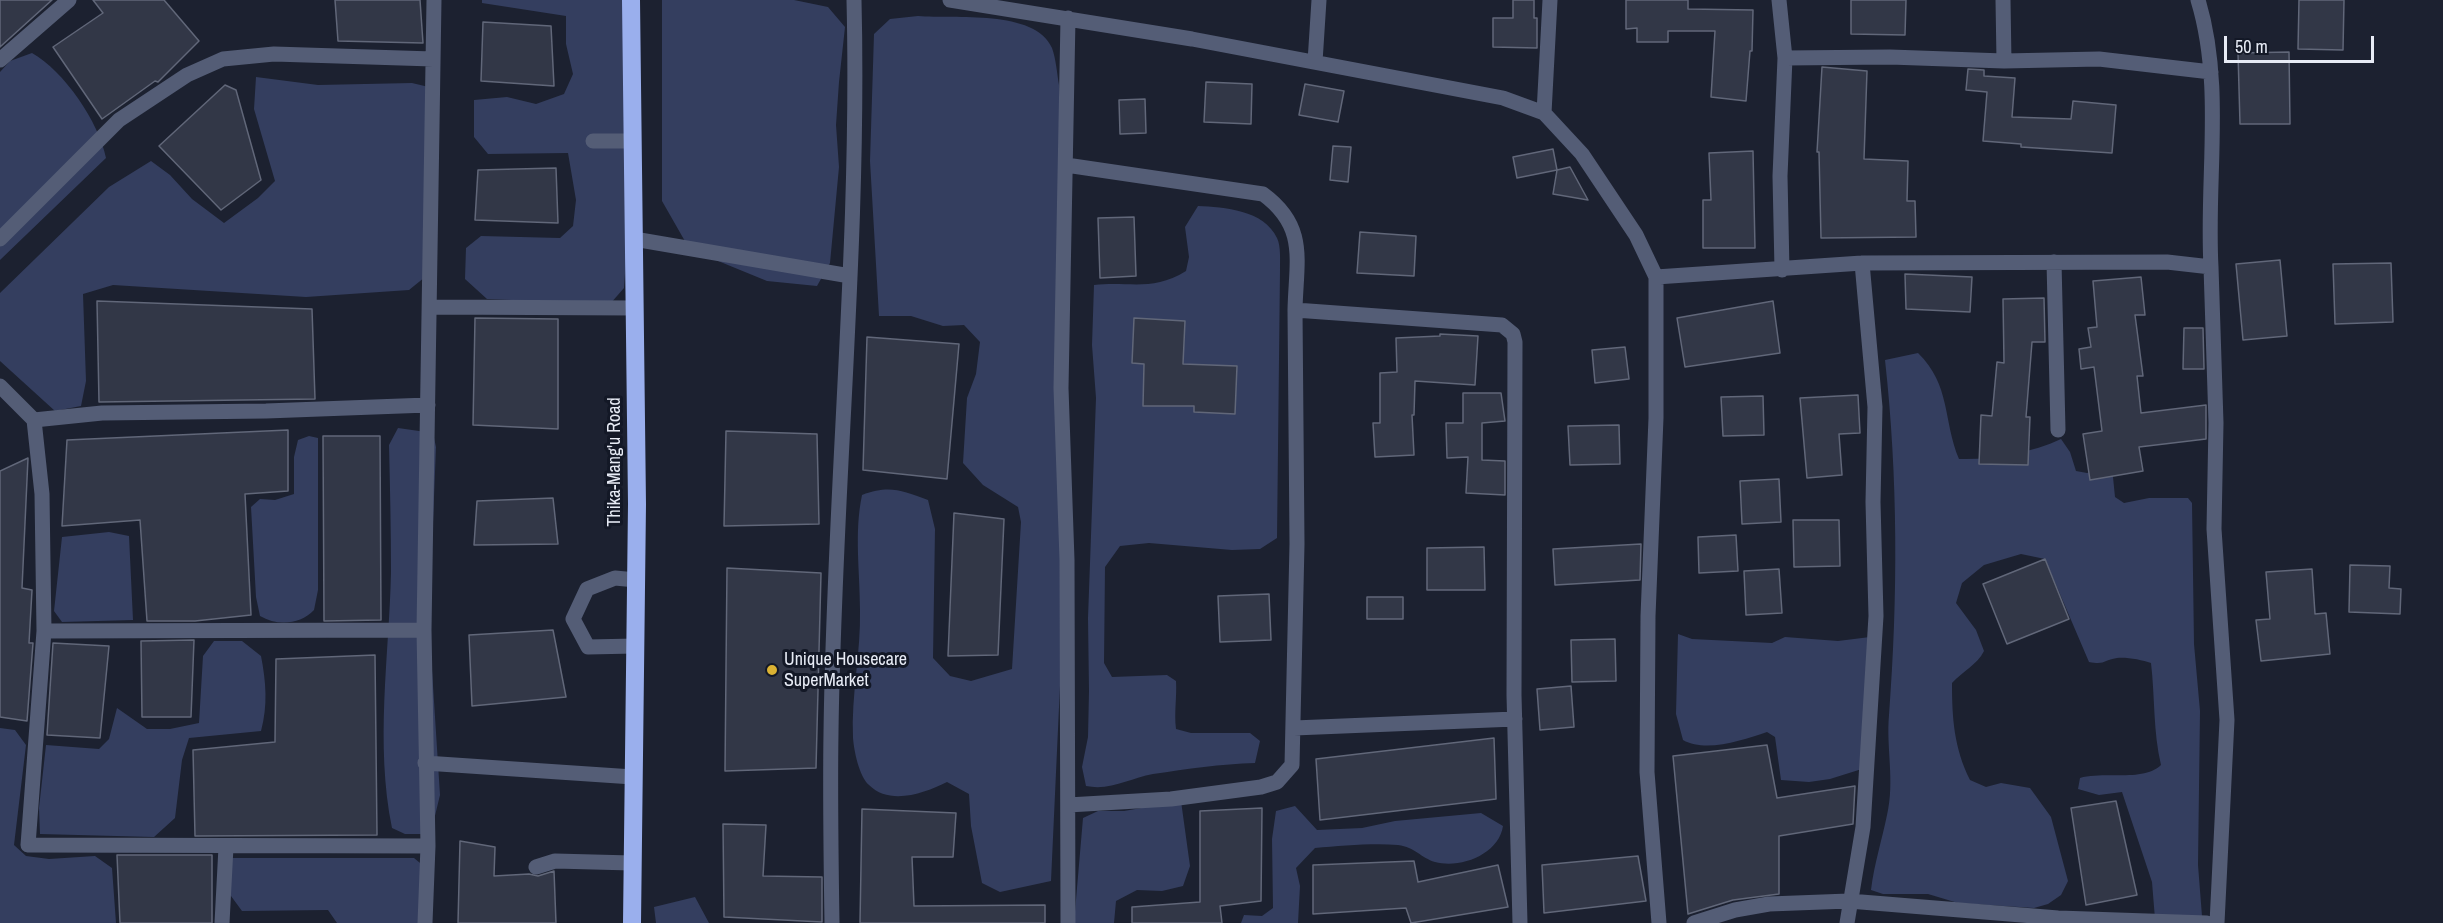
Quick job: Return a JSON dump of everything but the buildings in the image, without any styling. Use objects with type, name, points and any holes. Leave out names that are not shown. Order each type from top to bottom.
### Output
[{"type":"highway","name":"Thika-Mang'u Road","points":[[631,0],[636,580],[632,923]]},
{"type":"street","points":[[0,60],[69,0]]},
{"type":"street","points":[[425,923],[428,846],[424,630],[434,0]]},
{"type":"street","points":[[832,923],[831,732],[850,276],[856,82],[854,0]]},
{"type":"street","points":[[950,0],[1068,18],[1503,98],[1544,113],[1588,162],[1636,235],[1656,278],[1656,418],[1648,616],[1647,772],[1659,923]]},
{"type":"street","points":[[1315,62],[1319,0]]},
{"type":"street","points":[[1544,113],[1550,0]]},
{"type":"street","points":[[1779,0],[1785,58],[1780,176],[1782,270]]},
{"type":"street","points":[[2003,0],[2004,61]]},
{"type":"street","points":[[2198,0],[2207,28],[2211,72],[2211,267],[2216,423],[2214,529],[2227,720],[2217,923]]},
{"type":"street","points":[[1068,18],[1061,388],[1067,560],[1068,923]]},
{"type":"street","points":[[0,239],[119,120],[187,75],[223,59],[274,54],[433,59]]},
{"type":"street","points":[[1785,58],[1880,57],[2004,61],[2099,59],[2211,72]]},
{"type":"street","points":[[593,141],[633,141]]},
{"type":"street","points":[[1066,165],[1263,194],[1288,215],[1296,238],[1297,555],[1292,765],[1277,782],[1261,787],[1209,794],[1068,805]]},
{"type":"street","points":[[634,238],[850,276]]},
{"type":"street","points":[[2054,262],[2058,430]]},
{"type":"street","points":[[1656,278],[1862,263],[2167,262],[2211,267]]},
{"type":"street","points":[[1847,923],[1863,827],[1876,616],[1873,502],[1875,407],[1862,263]]},
{"type":"street","points":[[430,307],[635,308]]},
{"type":"street","points":[[1295,310],[1502,325],[1513,334],[1515,342],[1515,718],[1520,923]]},
{"type":"street","points":[[0,386],[34,420],[42,494],[44,631],[28,845],[428,846]]},
{"type":"street","points":[[34,420],[102,413],[266,411],[428,405]]},
{"type":"street","points":[[635,646],[588,647],[573,619],[586,589],[615,578],[636,580]]},
{"type":"street","points":[[44,631],[424,630]]},
{"type":"street","points":[[1294,728],[1515,718]]},
{"type":"street","points":[[425,763],[633,777]]},
{"type":"street","points":[[222,923],[226,847]]},
{"type":"street","points":[[536,867],[555,861],[632,863]]},
{"type":"street","points":[[1695,923],[1735,910],[1768,904],[1849,901],[2058,921],[2207,923]]},
{"type":"shaded area","points":[[482,0],[622,0],[624,3],[627,246],[624,288],[610,304],[487,299],[465,279],[466,248],[481,236],[560,238],[573,226],[576,200],[568,153],[488,154],[474,137],[474,100],[507,97],[536,104],[564,94],[573,74],[566,44],[566,16],[482,3]]},
{"type":"shaded area","points":[[662,0],[794,0],[828,7],[845,27],[836,125],[839,167],[830,263],[817,286],[767,281],[701,254],[686,243],[662,201]]},
{"type":"shaded area","points":[[918,16],[992,18],[1029,27],[1043,36],[1052,48],[1059,85],[1068,512],[1051,881],[1000,892],[982,883],[971,826],[969,794],[947,782],[908,796],[887,795],[877,791],[862,776],[853,738],[853,706],[860,626],[858,538],[862,495],[880,490],[895,490],[928,500],[935,529],[933,658],[950,676],[971,681],[1012,669],[1021,522],[1018,507],[983,485],[963,463],[967,398],[976,374],[980,342],[964,325],[943,326],[911,316],[879,316],[870,161],[874,34],[890,19]]},
{"type":"shaded area","points":[[32,53],[56,72],[78,99],[96,129],[106,158],[0,260],[0,72],[10,61]]},
{"type":"shaded area","points":[[256,77],[318,85],[412,83],[437,89],[430,273],[409,290],[306,297],[113,285],[83,294],[86,381],[81,406],[55,411],[0,361],[0,293],[109,187],[151,161],[170,175],[192,199],[224,223],[258,198],[275,181],[254,109]]},
{"type":"shaded area","points":[[1198,206],[1231,209],[1263,221],[1277,238],[1280,249],[1277,538],[1260,549],[1232,550],[1149,543],[1120,546],[1105,567],[1104,663],[1112,677],[1167,675],[1176,681],[1176,729],[1191,733],[1250,733],[1260,741],[1255,763],[1153,774],[1104,787],[1086,786],[1082,767],[1088,737],[1088,618],[1096,398],[1092,345],[1094,285],[1151,284],[1186,271],[1189,257],[1185,227]]},
{"type":"shaded area","points":[[1918,353],[1929,365],[1936,378],[1959,459],[2011,455],[2061,439],[2070,452],[2076,471],[2087,473],[2112,467],[2115,497],[2124,503],[2149,498],[2188,498],[2192,503],[2194,644],[2200,711],[2198,865],[2202,916],[2155,919],[2152,882],[2122,792],[2099,795],[2078,789],[2080,778],[2134,775],[2154,770],[2161,765],[2155,727],[2151,663],[2121,658],[2102,663],[2089,662],[2045,559],[2021,554],[1984,565],[1962,583],[1956,603],[1976,630],[1984,651],[1974,664],[1952,683],[1955,733],[1960,756],[1970,780],[1986,787],[2001,783],[2030,788],[2051,817],[2068,881],[2061,895],[2048,904],[2034,908],[1958,903],[1928,894],[1883,894],[1871,890],[1890,790],[1888,727],[1894,627],[1895,538],[1892,448],[1885,360]]},
{"type":"shaded area","points":[[398,428],[433,433],[436,447],[429,623],[440,795],[433,824],[421,834],[405,834],[392,828],[384,764],[384,700],[391,573],[389,445]]},
{"type":"shaded area","points":[[309,436],[318,438],[318,590],[314,610],[308,615],[295,621],[274,621],[260,616],[256,597],[251,507],[260,499],[275,500],[294,494],[294,457],[298,440]]},
{"type":"shaded area","points":[[109,532],[129,536],[133,620],[62,622],[54,611],[62,537]]},
{"type":"shaded area","points":[[1678,634],[1692,639],[1772,643],[1785,637],[1838,641],[1870,637],[1865,768],[1830,779],[1809,782],[1781,780],[1775,737],[1767,732],[1725,744],[1702,745],[1683,740],[1676,714]]},
{"type":"shaded area","points":[[214,641],[242,641],[261,656],[266,694],[261,731],[189,738],[182,760],[175,818],[154,837],[40,834],[39,808],[46,745],[99,749],[109,739],[117,708],[147,729],[170,729],[199,723],[203,656]]},
{"type":"shaded area","points":[[0,728],[15,730],[26,745],[14,845],[26,856],[49,859],[95,856],[112,868],[116,923],[0,923]]},
{"type":"shaded area","points":[[1181,801],[1190,866],[1183,886],[1162,891],[1137,890],[1116,901],[1114,923],[1074,923],[1083,818],[1098,811],[1124,811]]},
{"type":"shaded area","points":[[1295,806],[1317,830],[1362,828],[1395,821],[1481,813],[1503,826],[1500,836],[1487,852],[1456,863],[1435,862],[1409,848],[1398,845],[1315,848],[1296,868],[1300,886],[1298,923],[1241,923],[1244,915],[1262,916],[1273,908],[1272,839],[1276,811]]},
{"type":"shaded area","points":[[231,858],[414,858],[431,872],[430,923],[337,923],[328,910],[242,911],[231,896]]},
{"type":"shaded area","points":[[695,897],[709,923],[656,923],[654,907]]},
{"type":"place","name":"Unique Housecare SuperMarket","points":[[772,670]]}]
